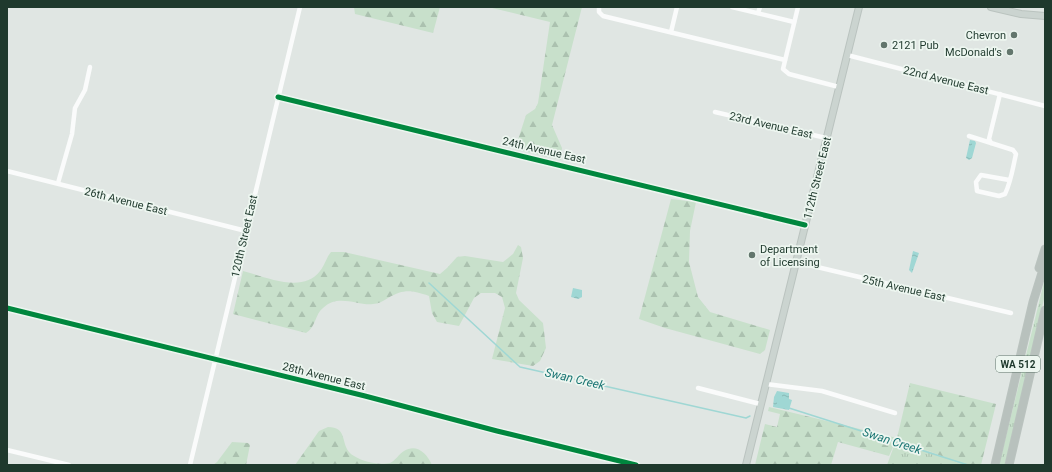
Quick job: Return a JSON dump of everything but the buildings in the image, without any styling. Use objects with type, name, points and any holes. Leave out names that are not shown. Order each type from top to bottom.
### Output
[{"type":"highway","points":[[1033,302],[1036,277],[1045,250]]},
{"type":"highway","name":"WA 512","points":[[995,465],[1033,302],[1045,263]]},
{"type":"highway","name":"WA 512","points":[[1009,465],[1045,310]]},
{"type":"main road","name":"112th Street East","points":[[746,465],[859,7]]},
{"type":"main road","points":[[991,7],[1021,14],[1045,16]]},
{"type":"street","name":"120th Street East","points":[[190,465],[300,7]]},
{"type":"street","points":[[671,32],[677,7]]},
{"type":"street","points":[[732,7],[794,22]]},
{"type":"street","points":[[758,13],[760,7]]},
{"type":"street","points":[[798,7],[784,70],[789,74],[839,87]]},
{"type":"street","points":[[599,10],[603,16],[785,60]]},
{"type":"street","name":"22nd Avenue East","points":[[847,55],[1045,106]]},
{"type":"street","points":[[58,183],[72,134],[75,108],[85,90],[90,67]]},
{"type":"street","points":[[991,143],[989,139],[1000,94]]},
{"type":"street","name":"24th Avenue East","points":[[278,97],[805,225]]},
{"type":"street","name":"23rd Avenue East","points":[[715,112],[826,138]]},
{"type":"street","points":[[968,136],[1013,150],[1016,154],[1006,192],[1002,196],[979,192],[976,188],[976,182],[979,176],[984,175],[1009,180]]},
{"type":"street","name":"26th Avenue East","points":[[7,171],[246,231]]},
{"type":"street","name":"25th Avenue East","points":[[796,262],[1011,313]]},
{"type":"street","name":"28th Avenue East","points":[[7,308],[636,465]]},
{"type":"street","points":[[766,384],[822,391],[895,413]]},
{"type":"street","points":[[698,388],[760,404]]},
{"type":"street","points":[[7,450],[69,465]]},
{"type":"green space","points":[[354,7],[440,7],[433,33],[355,14]]},
{"type":"green space","points":[[488,7],[582,7],[552,125],[562,148],[561,160],[515,149],[526,115],[535,109],[538,103],[550,22]]},
{"type":"green space","points":[[671,199],[696,202],[690,231],[689,262],[698,297],[710,312],[770,330],[765,350],[760,354],[665,328],[639,319]]},
{"type":"green space","points":[[518,245],[521,247],[523,258],[516,293],[519,300],[543,323],[546,348],[540,361],[533,366],[492,359],[505,308],[502,297],[495,293],[481,293],[474,298],[459,326],[437,322],[432,313],[429,296],[408,291],[399,293],[375,304],[335,301],[320,311],[312,327],[306,333],[233,314],[243,271],[284,282],[304,282],[313,278],[320,271],[331,252],[344,252],[440,274],[457,257],[465,256],[503,262],[513,254]]},
{"type":"green space","points":[[1045,278],[1045,295],[1005,465],[999,465]]},
{"type":"green space","points":[[910,383],[996,404],[981,465],[963,465],[897,438]]},
{"type":"green space","points":[[769,407],[897,438],[889,456],[838,442],[831,465],[755,465],[765,424],[777,427],[780,414],[768,411]]},
{"type":"green space","points":[[328,427],[334,428],[341,432],[349,452],[354,456],[368,462],[384,464],[390,463],[404,451],[413,448],[421,450],[432,465],[295,465],[319,431]]},
{"type":"green space","points":[[897,438],[963,465],[887,465]]},
{"type":"green space","points":[[232,442],[248,443],[250,445],[246,465],[213,465],[217,462]]},
{"type":"water","points":[[970,140],[975,141],[976,143],[972,158],[969,160],[966,158]]},
{"type":"water","points":[[913,251],[919,253],[912,273],[909,270]]},
{"type":"water","points":[[573,288],[582,290],[582,297],[578,299],[571,297]]},
{"type":"water","points":[[777,391],[789,393],[789,399],[792,400],[789,410],[773,407],[774,397]]},
{"type":"waterway","name":"Swan Creek","points":[[429,283],[520,367],[746,418],[750,416]]},
{"type":"waterway","name":"Swan Creek","points":[[789,408],[968,465]]},
{"type":"cycle path","points":[[278,97],[805,225]]},
{"type":"cycle path","points":[[7,308],[365,396],[497,431],[636,465]]},
{"type":"place","name":"Chevron","points":[[1014,35]]},
{"type":"place","name":"2121 Pub","points":[[884,45]]},
{"type":"place","name":"McDonald's","points":[[1010,52]]},
{"type":"place","name":"Department of Licensing","points":[[752,255]]}]
